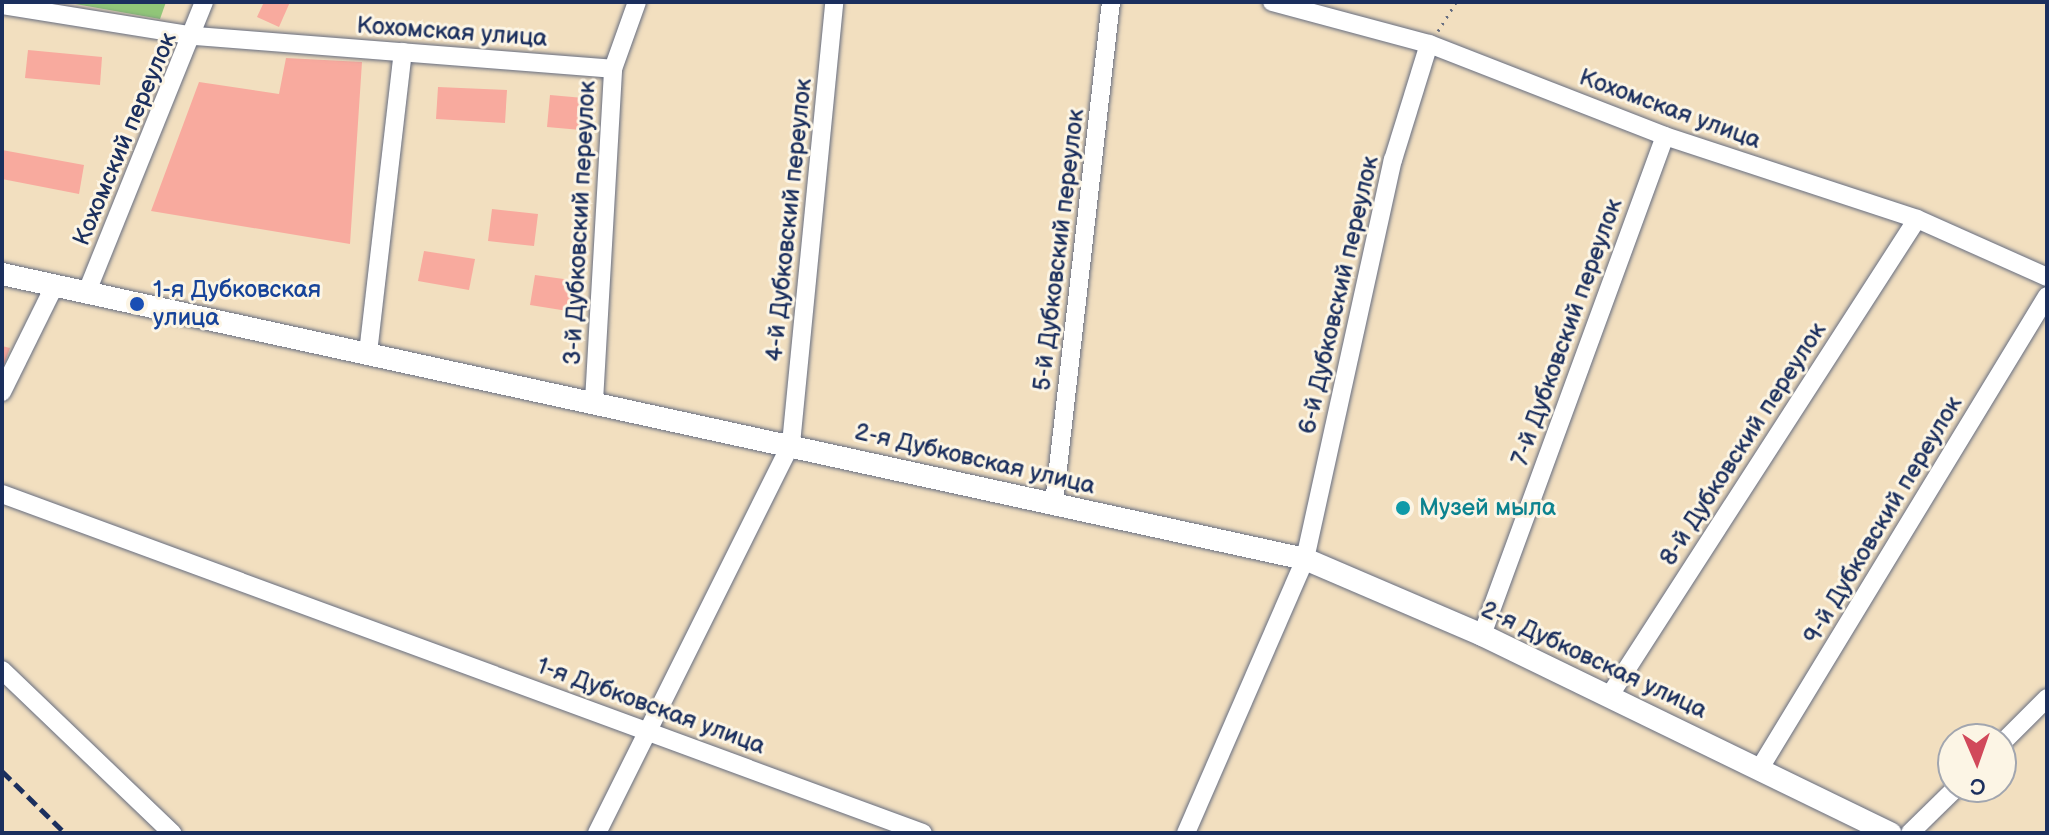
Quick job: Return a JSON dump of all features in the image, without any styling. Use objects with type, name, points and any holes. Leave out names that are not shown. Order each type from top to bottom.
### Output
[{"type":"main road","name":"2-я Дубковская улица","points":[[2,274],[791,444],[1305,559],[1482,635],[1890,833]]},
{"type":"street","name":"Кохомский переулок","points":[[86,294],[195,36],[204,2]]},
{"type":"street","name":"4-й Дубковский переулок","points":[[791,444],[834,2]]},
{"type":"street","name":"5-й Дубковский переулок","points":[[1054,503],[1111,2]]},
{"type":"street","name":"Кохомская улица","points":[[1272,2],[1429,44],[1665,136],[1917,219],[2047,277]]},
{"type":"street","name":"3-й Дубковский переулок","points":[[594,401],[613,69],[637,3]]},
{"type":"street","name":"Кохомская улица","points":[[2,5],[195,36],[613,69]]},
{"type":"street","name":"6-й Дубковский переулок","points":[[1186,833],[1305,559],[1393,160],[1429,44]]},
{"type":"street","points":[[368,353],[403,52]]},
{"type":"street","name":"7-й Дубковский переулок","points":[[1482,635],[1665,136]]},
{"type":"street","name":"8-й Дубковский переулок","points":[[1610,695],[1917,219]]},
{"type":"street","points":[[2,392],[54,287]]},
{"type":"street","name":"9-й Дубковский переулок","points":[[1760,768],[2047,296]]},
{"type":"street","points":[[597,833],[791,444]]},
{"type":"street","name":"1-я Дубковская улица","points":[[2,494],[923,833]]},
{"type":"street","points":[[2,670],[172,833]]},
{"type":"street","points":[[2017,728],[2047,698]]},
{"type":"street","points":[[1910,833],[1941,803]]},
{"type":"path","points":[[1429,44],[1456,2]]},
{"type":"green space","points":[[64,2],[166,2],[160,19]]},
{"type":"building","points":[[264,2],[290,2],[279,27],[257,17]]},
{"type":"building","points":[[28,50],[102,57],[100,85],[25,78]]},
{"type":"building","points":[[286,58],[362,62],[350,244],[151,211],[199,82],[279,94]]},
{"type":"building","points":[[438,87],[507,90],[505,123],[436,119]]},
{"type":"building","points":[[550,95],[595,99],[592,131],[547,127]]},
{"type":"building","points":[[2,150],[84,165],[79,194],[2,179]]},
{"type":"building","points":[[492,209],[538,214],[534,246],[488,241]]},
{"type":"building","points":[[424,251],[475,259],[469,290],[418,281]]},
{"type":"building","points":[[535,275],[578,281],[574,312],[530,305]]},
{"type":"building","points":[[2,346],[10,348],[2,370]]},
{"type":"railway","points":[[2,771],[65,833]]},
{"type":"place","name":"1-я Дубковская улица","points":[[137,304]]},
{"type":"place","name":"Музей мыла","points":[[1403,508]]}]
